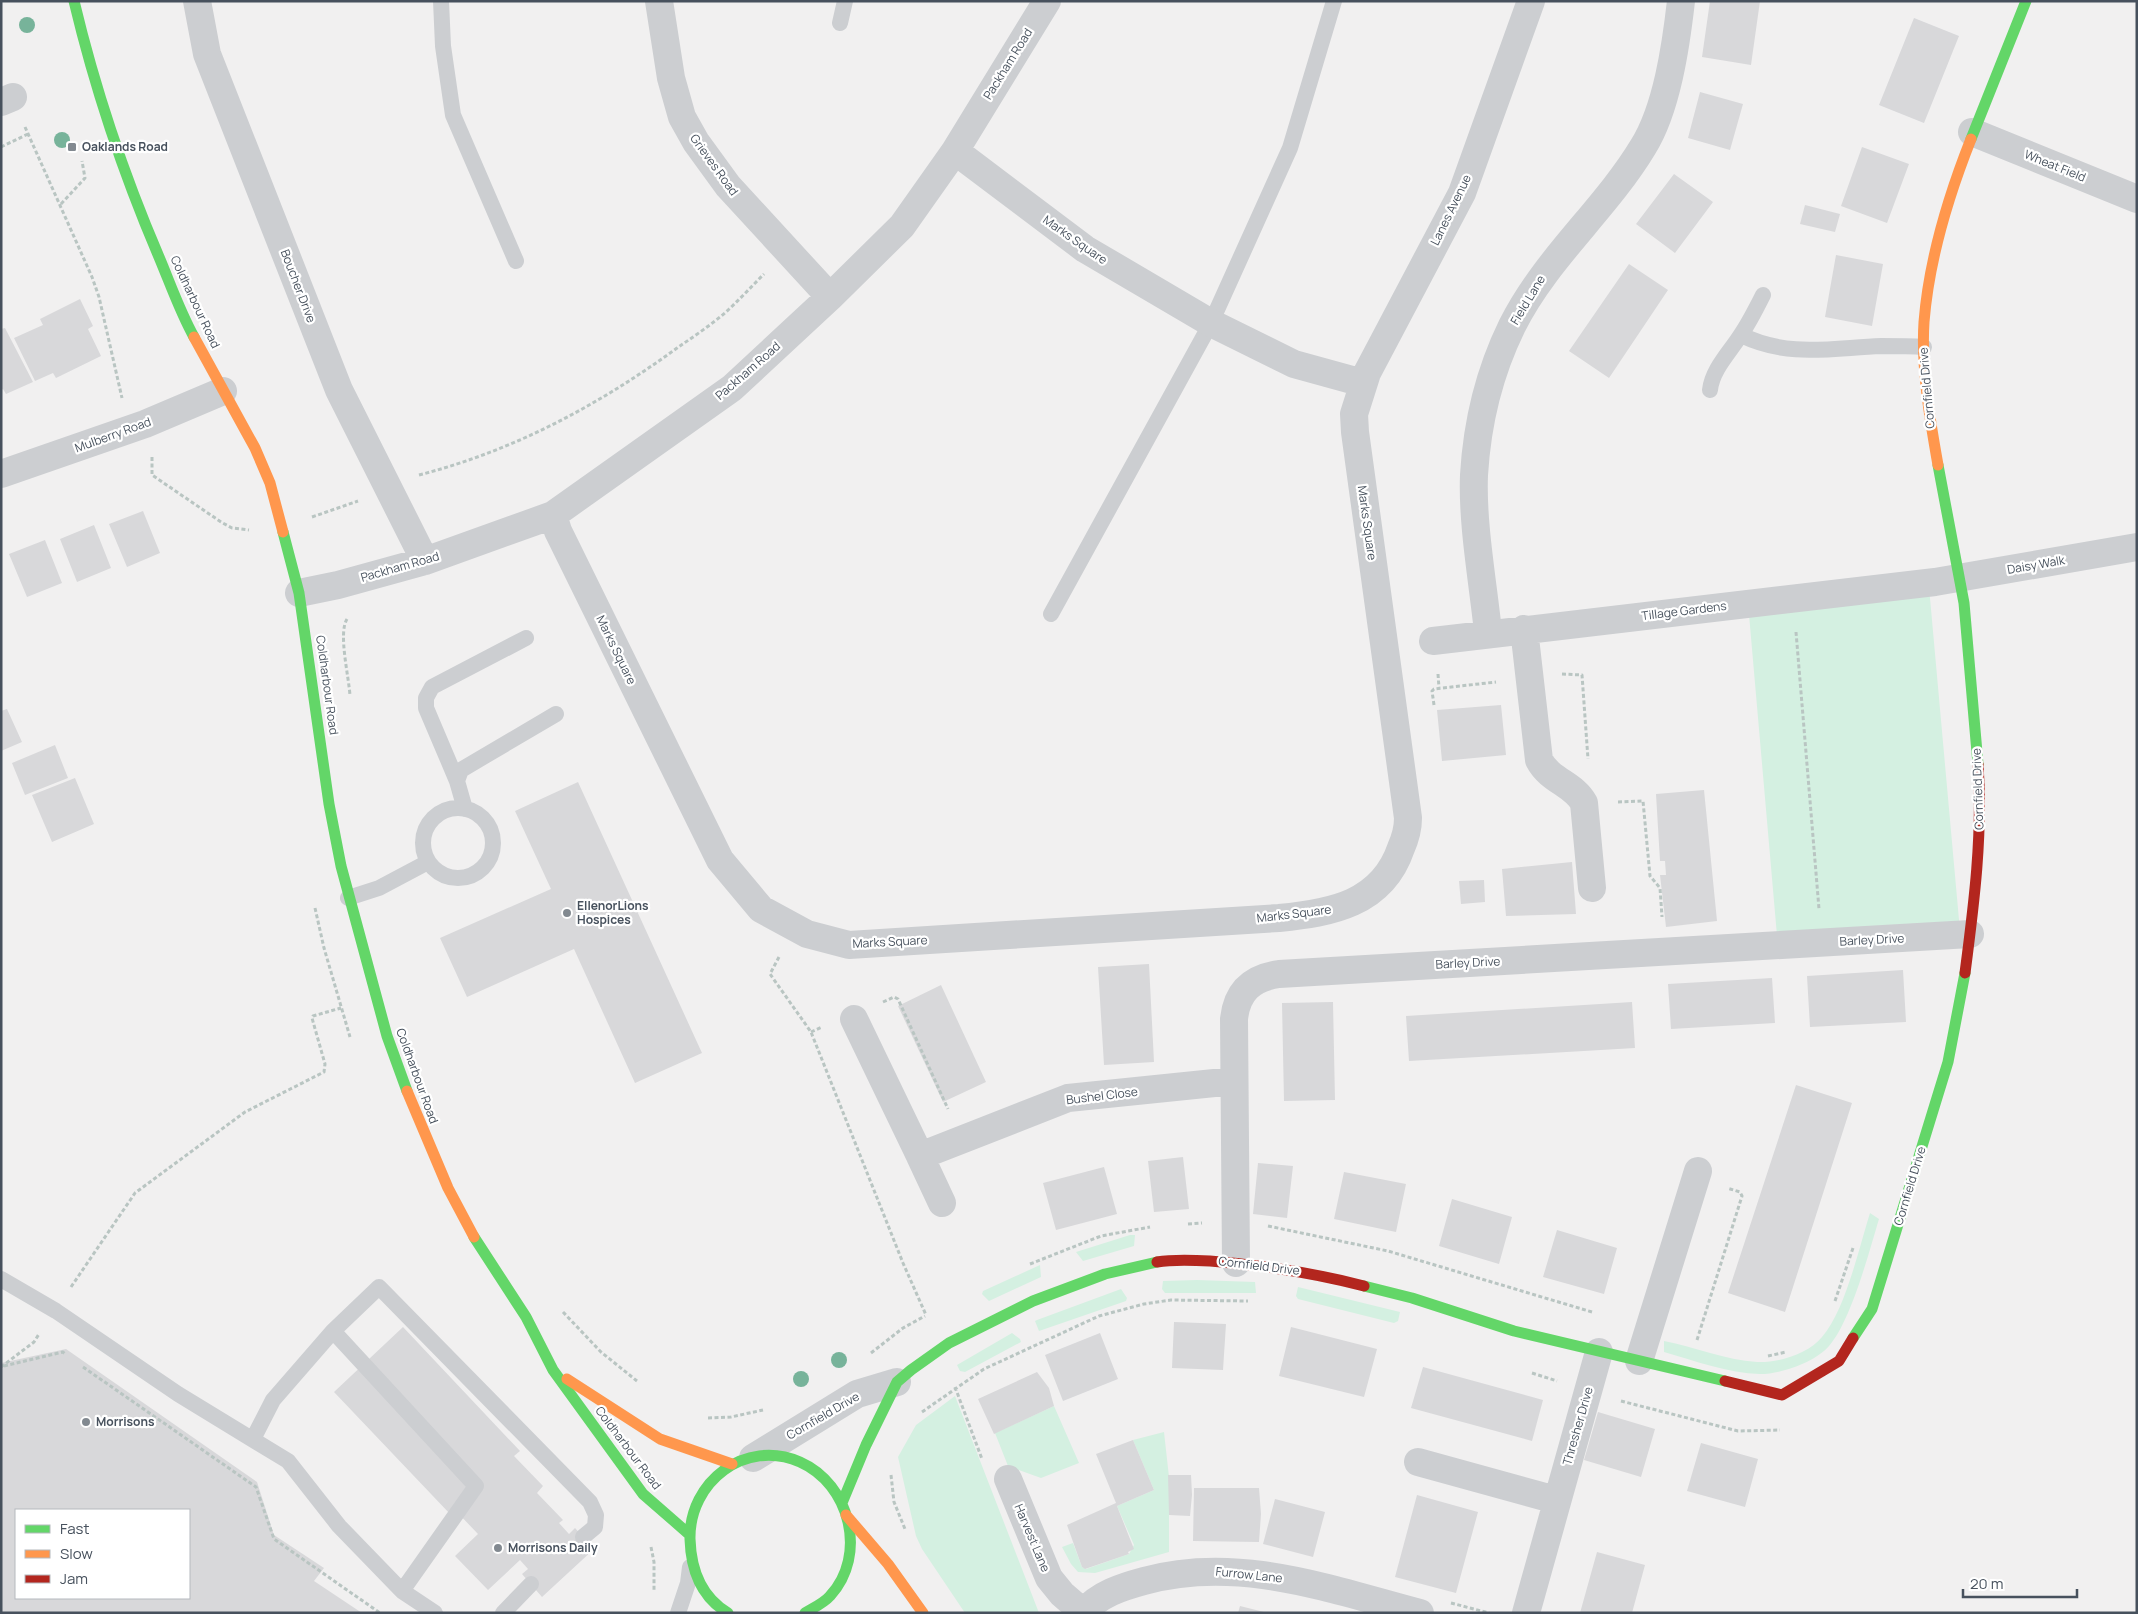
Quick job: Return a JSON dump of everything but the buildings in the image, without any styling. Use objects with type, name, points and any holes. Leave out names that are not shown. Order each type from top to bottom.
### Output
[{"type":"street","name":"Coldharbour Road","points":[[74,1],[85,48],[112,139],[142,217],[190,330],[255,448],[270,483],[299,593],[329,804],[348,898],[387,1036],[428,1145],[474,1237],[526,1317],[553,1370],[642,1494],[690,1535]]},
{"type":"street","name":"Boucher Drive","points":[[197,1],[206,54],[339,390],[425,561]]},
{"type":"street","name":"Grieves Road","points":[[659,1],[669,70],[686,124],[715,170],[830,297]]},
{"type":"street","name":"Packham Road","points":[[299,593],[338,585],[425,561],[553,515],[732,388],[830,297],[902,226],[955,151],[1047,1]]},
{"type":"street","name":"Lanes Avenue","points":[[1363,383],[1375,354],[1462,193],[1531,1]]},
{"type":"street","name":"Field Lane","points":[[1488,632],[1474,497],[1477,441],[1482,414],[1504,344],[1528,297],[1565,246],[1607,198],[1651,133],[1666,84],[1681,1]]},
{"type":"street","name":"Cornfield Drive","points":[[743,1461],[857,1394],[897,1382],[938,1350],[984,1324],[1033,1301],[1078,1284],[1124,1269],[1163,1261],[1185,1260],[1280,1267],[1352,1281],[1420,1300],[1514,1331],[1782,1395],[1839,1361],[1872,1309],[1889,1254],[1951,1048],[1970,934],[1979,837],[1980,794],[1971,668],[1947,580],[1928,412],[1924,312],[1929,277],[1954,182],[1972,132],[2026,1]]},
{"type":"street","name":"Wheat Field","points":[[1972,132],[2137,199]]},
{"type":"street","name":"Marks Square","points":[[553,515],[558,531],[720,860],[761,909],[807,934],[849,945],[1279,918],[1319,914],[1344,907],[1371,891],[1387,877],[1403,844],[1408,824],[1408,813],[1354,432],[1354,414],[1363,383],[1294,364],[1211,323],[1085,249],[955,151]]},
{"type":"street","name":"Mulberry Road","points":[[1,474],[146,424],[223,391]]},
{"type":"street","name":"Daisy Walk","points":[[1947,580],[2137,547]]},
{"type":"street","name":"Tillage Gardens","points":[[1433,640],[1488,632],[1947,580]]},
{"type":"street","points":[[1524,629],[1539,760],[1548,774],[1579,796],[1584,803],[1592,888]]},
{"type":"street","name":"Barley Drive","points":[[1236,1263],[1237,1148],[1234,1026],[1236,1007],[1244,990],[1254,980],[1279,974],[1970,934]]},
{"type":"street","points":[[865,1012],[920,1156],[942,1203]]},
{"type":"street","name":"Bushel Close","points":[[920,1156],[1068,1098],[1234,1081]]},
{"type":"street","points":[[1639,1362],[1697,1175]]},
{"type":"street","name":"Thresher Drive","points":[[1526,1613],[1556,1500],[1599,1352]]},
{"type":"street","name":"Coldharbour Road","points":[[553,1370],[660,1439],[743,1461],[784,1457],[808,1465],[821,1474],[842,1503],[846,1515],[851,1550],[847,1570],[829,1596],[805,1613]]},
{"type":"street","name":"Cornfield Drive","points":[[842,1503],[866,1445],[897,1382]]},
{"type":"street","points":[[728,1613],[710,1601],[700,1586],[693,1567],[690,1535],[693,1512],[704,1491],[716,1476],[743,1461]]},
{"type":"street","points":[[1418,1462],[1556,1500]]},
{"type":"street","name":"Harvest Lane","points":[[1008,1480],[1049,1578],[1062,1594],[1084,1612]]},
{"type":"street","name":"Coldharbour Road","points":[[846,1515],[888,1564],[922,1613]]},
{"type":"street","name":"Furrow Lane","points":[[1084,1612],[1100,1598],[1130,1584],[1175,1574],[1219,1570],[1251,1572],[1290,1579],[1420,1613]]},
{"type":"lane","points":[[441,1],[443,46],[453,115],[516,261]]},
{"type":"lane","points":[[840,23],[845,1]]},
{"type":"lane","points":[[1051,614],[1211,323],[1290,148],[1334,1]]},
{"type":"lane","points":[[1710,390],[1711,382],[1717,371],[1741,335],[1763,295]]},
{"type":"lane","points":[[1741,335],[1764,345],[1802,351],[1881,346],[1924,347]]},
{"type":"lane","points":[[465,809],[457,780],[426,708],[426,698],[432,687],[526,638]]},
{"type":"lane","points":[[457,780],[461,770],[556,714]]},
{"type":"lane","points":[[454,808],[465,809],[485,820],[493,841],[487,864],[468,877],[457,878],[436,870],[428,862],[423,851],[423,839],[426,828],[442,811],[454,808]]},
{"type":"lane","points":[[348,898],[379,888],[428,862]]},
{"type":"lane","points":[[1,1279],[56,1311],[178,1394],[288,1462],[339,1526],[402,1591],[436,1613]]},
{"type":"lane","points":[[253,1440],[273,1400],[333,1331],[379,1287],[590,1502],[596,1516],[595,1527],[583,1537]]},
{"type":"lane","points":[[333,1331],[476,1486],[402,1591]]},
{"type":"lane","points":[[678,1613],[688,1583],[691,1552]]},
{"type":"lane","points":[[503,1613],[531,1584]]},
{"type":"path","points":[[7,100],[28,134],[92,277],[99,297],[123,402],[138,397],[152,450],[152,476],[221,522],[244,531],[255,530]]},
{"type":"path","points":[[1,147],[28,134]]},
{"type":"path","points":[[417,476],[461,464],[506,446],[558,422],[638,376],[726,312],[787,251]]},
{"type":"path","points":[[312,517],[364,499]]},
{"type":"path","points":[[350,614],[343,625],[351,700]]},
{"type":"path","points":[[1796,628],[1822,943]]},
{"type":"path","points":[[793,927],[770,974],[811,1032],[902,1262],[926,1315]]},
{"type":"path","points":[[865,1012],[892,997],[898,998],[951,1115]]},
{"type":"path","points":[[71,1358],[62,1352],[1,1367],[34,1342],[135,1193],[245,1112],[324,1072],[324,1064],[312,1018],[341,1008]]},
{"type":"path","points":[[811,1032],[827,1024]]},
{"type":"path","points":[[1696,1343],[1742,1195],[1738,1191],[1697,1175]]},
{"type":"path","points":[[1833,1305],[1853,1246]]},
{"type":"path","points":[[1526,1292],[1648,1330]]},
{"type":"path","points":[[919,1414],[979,1371],[1099,1316],[1144,1304],[1200,1300]]},
{"type":"path","points":[[557,1304],[601,1352],[642,1385]]},
{"type":"path","points":[[1761,1356],[1792,1349]]},
{"type":"path","points":[[79,1364],[256,1487],[274,1539],[380,1613]]},
{"type":"path","points":[[704,1418],[731,1418],[767,1409]]},
{"type":"green space","points":[[1929,587],[1961,942],[1778,947],[1748,603]]},
{"type":"green space","points":[[1870,1213],[1879,1219],[1865,1267],[1845,1320],[1837,1335],[1823,1352],[1798,1366],[1778,1372],[1760,1374],[1724,1369],[1664,1352],[1664,1341],[1733,1359],[1765,1362],[1783,1359],[1809,1348],[1822,1337],[1838,1312]]},
{"type":"green space","points":[[1135,1235],[1134,1246],[1083,1261],[1076,1252]]},
{"type":"green space","points":[[1040,1265],[1041,1277],[989,1301],[982,1294],[983,1291]]},
{"type":"green space","points":[[1163,1281],[1255,1282],[1256,1293],[1165,1293],[1162,1289]]},
{"type":"green space","points":[[1298,1287],[1400,1312],[1398,1321],[1394,1323],[1298,1299],[1296,1296]]},
{"type":"green space","points":[[1121,1289],[1127,1298],[1126,1301],[1039,1331],[1035,1321]]},
{"type":"green space","points":[[1012,1333],[1021,1342],[965,1372],[960,1371],[957,1365]]},
{"type":"green space","points":[[955,1396],[1039,1613],[965,1613],[922,1549],[916,1536],[898,1457],[916,1425]]},
{"type":"green space","points":[[1054,1406],[1079,1463],[1041,1478],[1008,1466],[995,1433]]},
{"type":"green space","points":[[1164,1432],[1169,1477],[1169,1552],[1095,1573],[1078,1572],[1071,1564],[1062,1547],[1073,1543],[1082,1567],[1086,1569],[1129,1554],[1134,1545],[1117,1506],[1154,1490],[1133,1440]]},
{"type":"traffic: fast","points":[[74,1],[91,66],[122,162],[175,297],[194,337]]},
{"type":"traffic: fast","points":[[1971,139],[2026,1]]},
{"type":"traffic: fast","points":[[1938,465],[1964,603],[1978,764]]},
{"type":"traffic: fast","points":[[283,532],[299,593],[329,804],[341,866],[387,1036],[407,1091]]},
{"type":"traffic: fast","points":[[1853,1338],[1872,1309],[1948,1062],[1965,973]]},
{"type":"traffic: fast","points":[[474,1237],[526,1317],[553,1370],[643,1494],[690,1535]]},
{"type":"traffic: fast","points":[[842,1503],[866,1445],[897,1382],[911,1370],[949,1343],[1033,1301],[1105,1274],[1157,1262]]},
{"type":"traffic: fast","points":[[1364,1286],[1412,1298],[1514,1331],[1725,1381]]},
{"type":"traffic: fast","points":[[728,1613],[704,1591],[695,1572],[690,1539],[692,1518],[699,1500],[710,1483],[724,1470],[741,1461],[759,1456],[779,1456],[800,1462],[817,1472],[831,1486],[841,1503],[848,1522],[850,1541],[848,1561],[842,1579],[828,1599],[805,1613]]},
{"type":"traffic: slow","points":[[1938,465],[1925,376],[1924,322],[1935,252],[1947,206],[1971,139]]},
{"type":"traffic: slow","points":[[194,337],[255,448],[270,483],[283,532]]},
{"type":"traffic: slow","points":[[407,1091],[448,1188],[474,1237]]},
{"type":"traffic: slow","points":[[567,1379],[660,1439],[732,1464]]},
{"type":"traffic: slow","points":[[846,1515],[888,1564],[923,1613]]},
{"type":"traffic: jam","points":[[1965,973],[1978,843],[1978,764]]},
{"type":"traffic: jam","points":[[1157,1262],[1190,1260],[1249,1265],[1307,1273],[1364,1286]]},
{"type":"traffic: jam","points":[[1725,1381],[1782,1395],[1839,1361],[1853,1338]]},
{"type":"place","name":"Oaklands Road","points":[[72,147]]},
{"type":"place","name":"EllenorLions Hospices","points":[[567,913]]},
{"type":"place","name":"Morrisons","points":[[86,1422]]},
{"type":"place","name":"Morrisons Daily","points":[[498,1548]]}]
